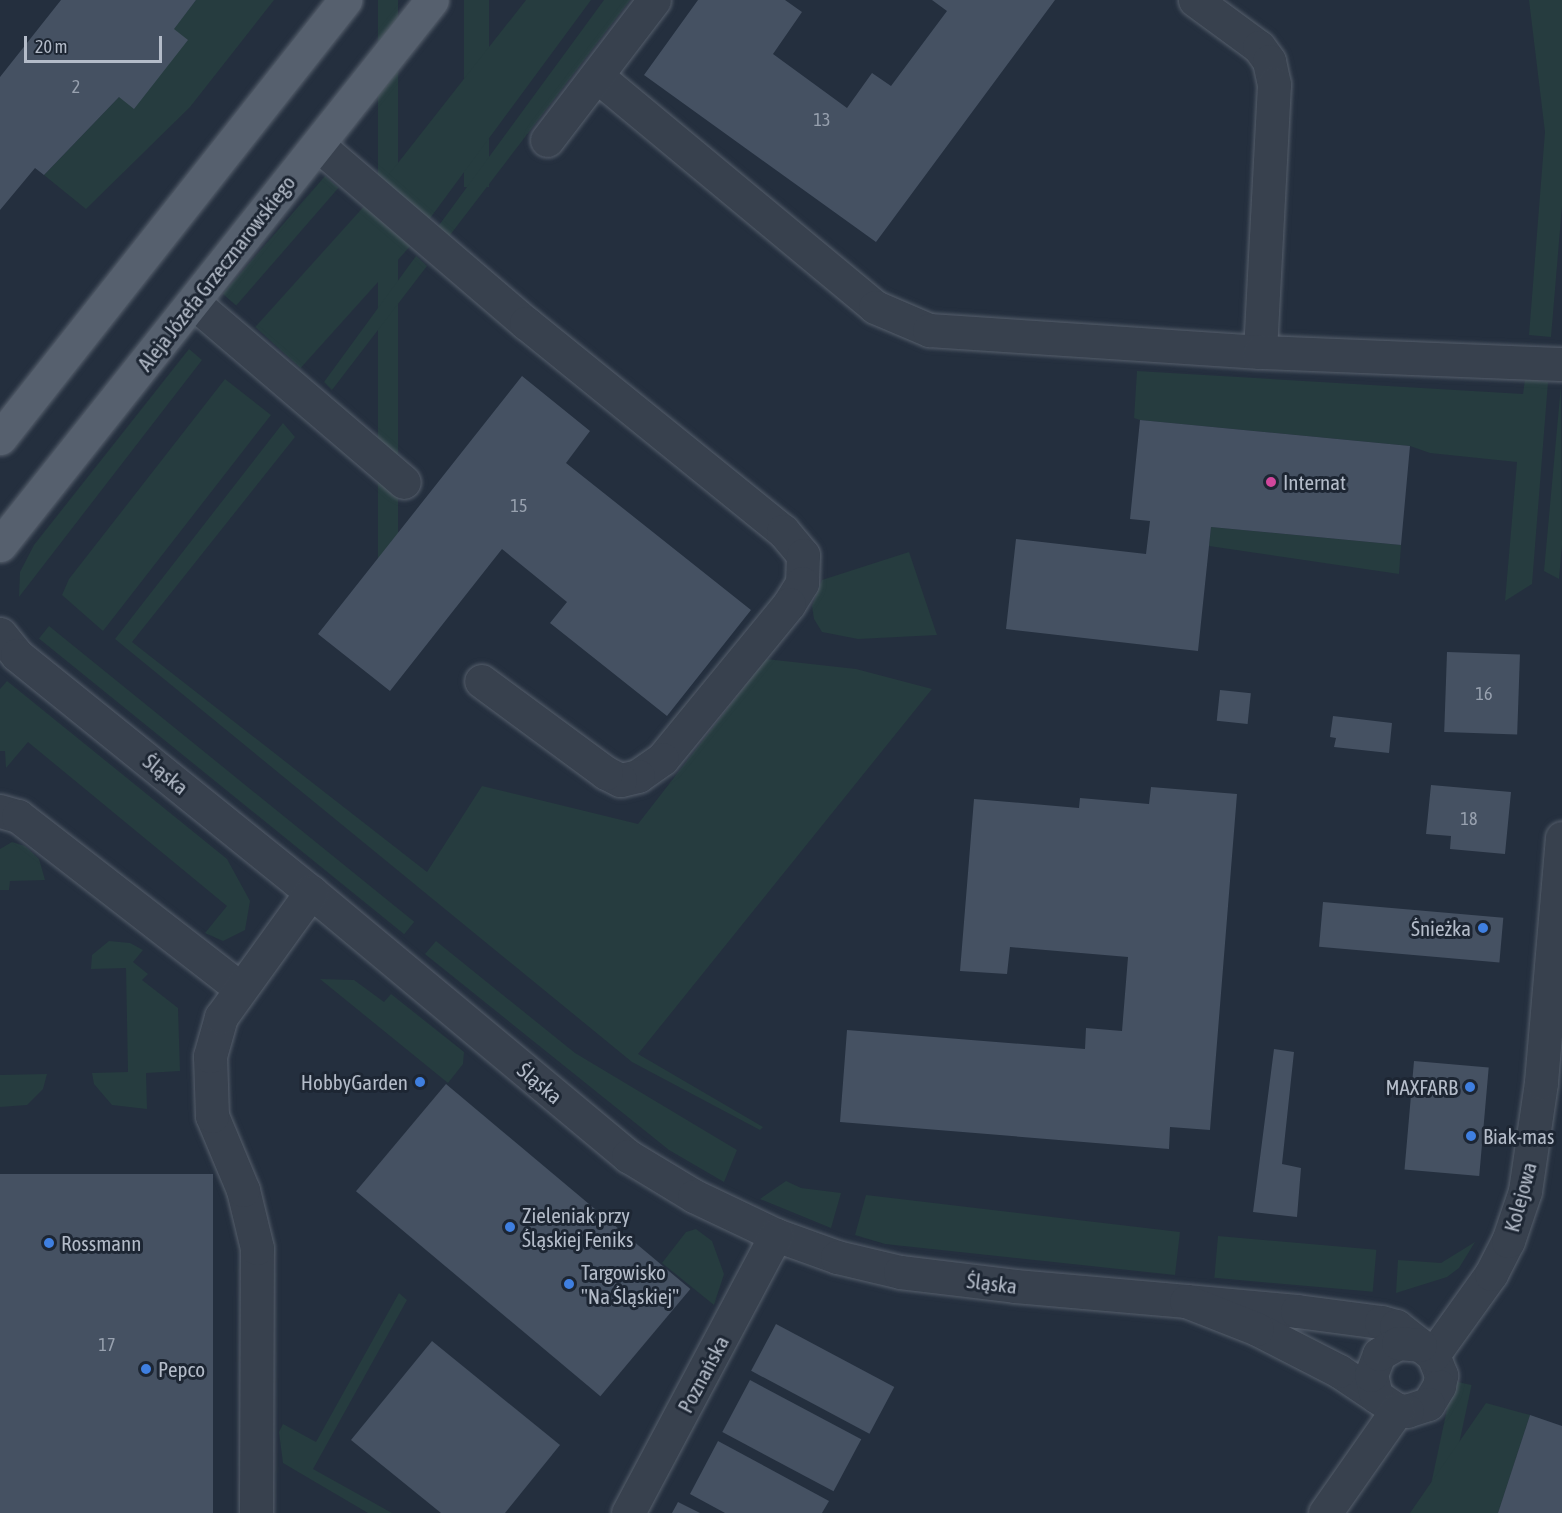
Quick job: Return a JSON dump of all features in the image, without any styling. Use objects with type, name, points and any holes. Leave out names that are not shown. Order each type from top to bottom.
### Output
[{"type":"main road","points":[[6,425],[345,0]]},
{"type":"main road","name":"Aleja Józefa Grzecznarowskiego","points":[[0,545],[432,0]]},
{"type":"street","points":[[548,140],[654,0]]},
{"type":"street","points":[[1195,0],[1259,47],[1269,61],[1274,84],[1260,352]]},
{"type":"street","points":[[597,76],[875,307],[928,330],[1260,352],[1562,364]]},
{"type":"street","points":[[318,145],[526,323],[783,531],[803,555],[801,584],[789,604],[662,759],[638,776],[620,780],[606,773],[482,681]]},
{"type":"street","points":[[193,302],[404,482]]},
{"type":"street","name":"Śląska","points":[[0,638],[311,892],[628,1156],[694,1196],[776,1235],[837,1257],[900,1272],[1015,1287],[1371,1319],[1396,1326],[1427,1350]]},
{"type":"street","points":[[0,811],[18,816],[240,988]]},
{"type":"street","name":"Kolejowa","points":[[1427,1350],[1491,1274],[1508,1241],[1525,1191],[1541,1082],[1559,907],[1562,838]]},
{"type":"street","points":[[256,1513],[257,1248],[243,1190],[215,1128],[211,1104],[212,1043],[221,1017],[240,988],[311,892]]},
{"type":"street","name":"Poznańska","points":[[628,1513],[776,1235]]},
{"type":"street","name":"Śląska","points":[[1186,1301],[1257,1329],[1339,1371],[1387,1403]]},
{"type":"street","points":[[1398,1343],[1427,1350],[1441,1376],[1434,1396],[1418,1409],[1387,1403],[1371,1375],[1379,1354],[1398,1343]]},
{"type":"street","points":[[1325,1513],[1387,1403]]},
{"type":"green space","points":[[196,0],[274,0],[190,107],[86,209],[44,175],[119,97]]},
{"type":"green space","points":[[378,0],[398,0],[398,610],[378,610]]},
{"type":"green space","points":[[464,0],[489,0],[489,187],[464,187]]},
{"type":"green space","points":[[526,0],[591,0],[428,221],[383,182]]},
{"type":"green space","points":[[604,0],[630,0],[447,239],[437,228]]},
{"type":"green space","points":[[1529,0],[1562,0],[1562,206],[1551,337],[1529,335],[1545,132]]},
{"type":"green space","points":[[325,176],[339,188],[236,306],[223,294]]},
{"type":"green space","points":[[367,203],[412,244],[301,368],[255,327]]},
{"type":"green space","points":[[416,256],[427,266],[332,390],[324,382]]},
{"type":"green space","points":[[189,349],[202,360],[19,597],[20,572],[34,545]]},
{"type":"green space","points":[[1137,371],[1523,394],[1525,379],[1548,382],[1532,584],[1505,601],[1517,462],[1430,453],[1410,446],[1140,420],[1134,418]]},
{"type":"green space","points":[[225,379],[271,415],[103,631],[62,595],[69,579]]},
{"type":"green space","points":[[1561,385],[1562,545],[1559,579],[1544,571]]},
{"type":"green space","points":[[283,423],[295,437],[132,642],[427,872],[482,786],[638,824],[766,659],[856,669],[932,689],[638,1054],[763,1127],[760,1130],[632,1062],[115,639]]},
{"type":"green space","points":[[1211,527],[1401,545],[1399,574],[1209,546]]},
{"type":"green space","points":[[909,552],[937,635],[858,639],[822,632],[814,619],[812,606],[822,580]]},
{"type":"green space","points":[[49,626],[414,922],[404,934],[39,638]]},
{"type":"green space","points":[[7,681],[227,859],[250,901],[245,930],[223,941],[205,933],[227,906],[28,742],[6,768],[5,751],[0,751],[0,689]]},
{"type":"green space","points":[[12,842],[25,846],[39,859],[45,880],[10,881],[9,890],[0,890],[0,849]]},
{"type":"green space","points":[[109,941],[130,943],[143,950],[133,962],[148,974],[142,980],[178,1008],[180,1071],[146,1073],[147,1109],[112,1105],[94,1084],[92,1073],[128,1072],[126,968],[91,969],[92,955]]},
{"type":"green space","points":[[436,941],[575,1053],[737,1150],[724,1182],[669,1150],[425,954]]},
{"type":"green space","points":[[320,979],[354,980],[384,1002],[391,994],[464,1052],[463,1064],[448,1083]]},
{"type":"green space","points":[[47,1074],[43,1089],[27,1105],[0,1107],[0,1075]]},
{"type":"green space","points":[[786,1181],[801,1188],[841,1193],[831,1228],[760,1199]]},
{"type":"green space","points":[[866,1195],[1180,1232],[1175,1275],[885,1244],[855,1235]]},
{"type":"green space","points":[[696,1229],[712,1241],[724,1274],[714,1305],[662,1263],[686,1232]]},
{"type":"green space","points":[[1218,1236],[1376,1250],[1373,1292],[1214,1278]]},
{"type":"green space","points":[[1475,1242],[1459,1268],[1447,1277],[1396,1293],[1398,1260],[1441,1263]]},
{"type":"green space","points":[[399,1293],[407,1300],[313,1469],[392,1513],[368,1513],[283,1463],[279,1432],[283,1424],[316,1442]]},
{"type":"green space","points":[[1453,1381],[1472,1385],[1444,1513],[1425,1513]]},
{"type":"green space","points":[[1486,1403],[1530,1415],[1498,1513],[1410,1513]]},
{"type":"building","points":[[61,0],[196,0],[174,29],[188,40],[134,109],[119,97],[44,175],[35,168],[0,210],[0,77]]},
{"type":"building","points":[[698,0],[785,0],[802,12],[773,54],[847,108],[872,73],[891,86],[947,11],[932,0],[1055,0],[876,242],[644,75]]},
{"type":"building","points":[[522,376],[590,431],[566,463],[751,610],[667,716],[550,623],[567,602],[502,549],[390,691],[318,634]]},
{"type":"building","points":[[1140,420],[1410,446],[1401,545],[1211,527],[1198,651],[1006,629],[1016,539],[1146,554],[1150,521],[1130,519]]},
{"type":"building","points":[[1447,652],[1520,655],[1517,734],[1444,732]]},
{"type":"building","points":[[1220,690],[1251,693],[1248,724],[1217,721]]},
{"type":"building","points":[[1333,716],[1392,723],[1389,753],[1334,747],[1336,738],[1330,737]]},
{"type":"building","points":[[1431,785],[1511,792],[1505,854],[1450,849],[1451,836],[1426,834]]},
{"type":"building","points":[[1151,787],[1237,794],[1210,1130],[1170,1127],[1169,1149],[840,1122],[847,1030],[1085,1049],[1086,1028],[1122,1031],[1128,957],[1010,947],[1007,974],[960,971],[974,799],[1079,808],[1080,798],[1149,804]]},
{"type":"building","points":[[1323,902],[1503,918],[1499,963],[1319,947]]},
{"type":"building","points":[[1274,1049],[1294,1052],[1282,1164],[1301,1168],[1297,1217],[1253,1212]]},
{"type":"building","points":[[1414,1061],[1489,1068],[1479,1176],[1405,1170]]},
{"type":"building","name":"Zieleniak przy Śląskiej Feniks","points":[[446,1084],[690,1289],[600,1396],[356,1191]]},
{"type":"building","points":[[0,1174],[213,1174],[213,1513],[0,1513]]},
{"type":"building","points":[[776,1324],[894,1387],[869,1434],[751,1371]]},
{"type":"building","points":[[432,1341],[560,1445],[505,1513],[441,1513],[351,1440]]},
{"type":"building","points":[[750,1380],[861,1439],[834,1491],[722,1432]]},
{"type":"building","points":[[1530,1415],[1562,1426],[1562,1513],[1498,1513]]},
{"type":"building","points":[[718,1441],[829,1501],[822,1513],[725,1513],[690,1494]]},
{"type":"building","points":[[678,1502],[700,1513],[672,1513]]},
{"type":"place","name":"Internat","points":[[1271,482]]},
{"type":"place","name":"Śnieżka","points":[[1483,928]]},
{"type":"place","name":"HobbyGarden","points":[[420,1082]]},
{"type":"place","name":"MAXFARB","points":[[1470,1087]]},
{"type":"place","name":"Biak-mas","points":[[1471,1136]]},
{"type":"place","name":"Zieleniak przy Śląskiej Feniks","points":[[510,1227]]},
{"type":"place","name":"Rossmann","points":[[49,1243]]},
{"type":"place","name":"Targowisko \"Na Śląskiej\"","points":[[569,1284]]},
{"type":"place","name":"Pepco","points":[[146,1369]]}]
